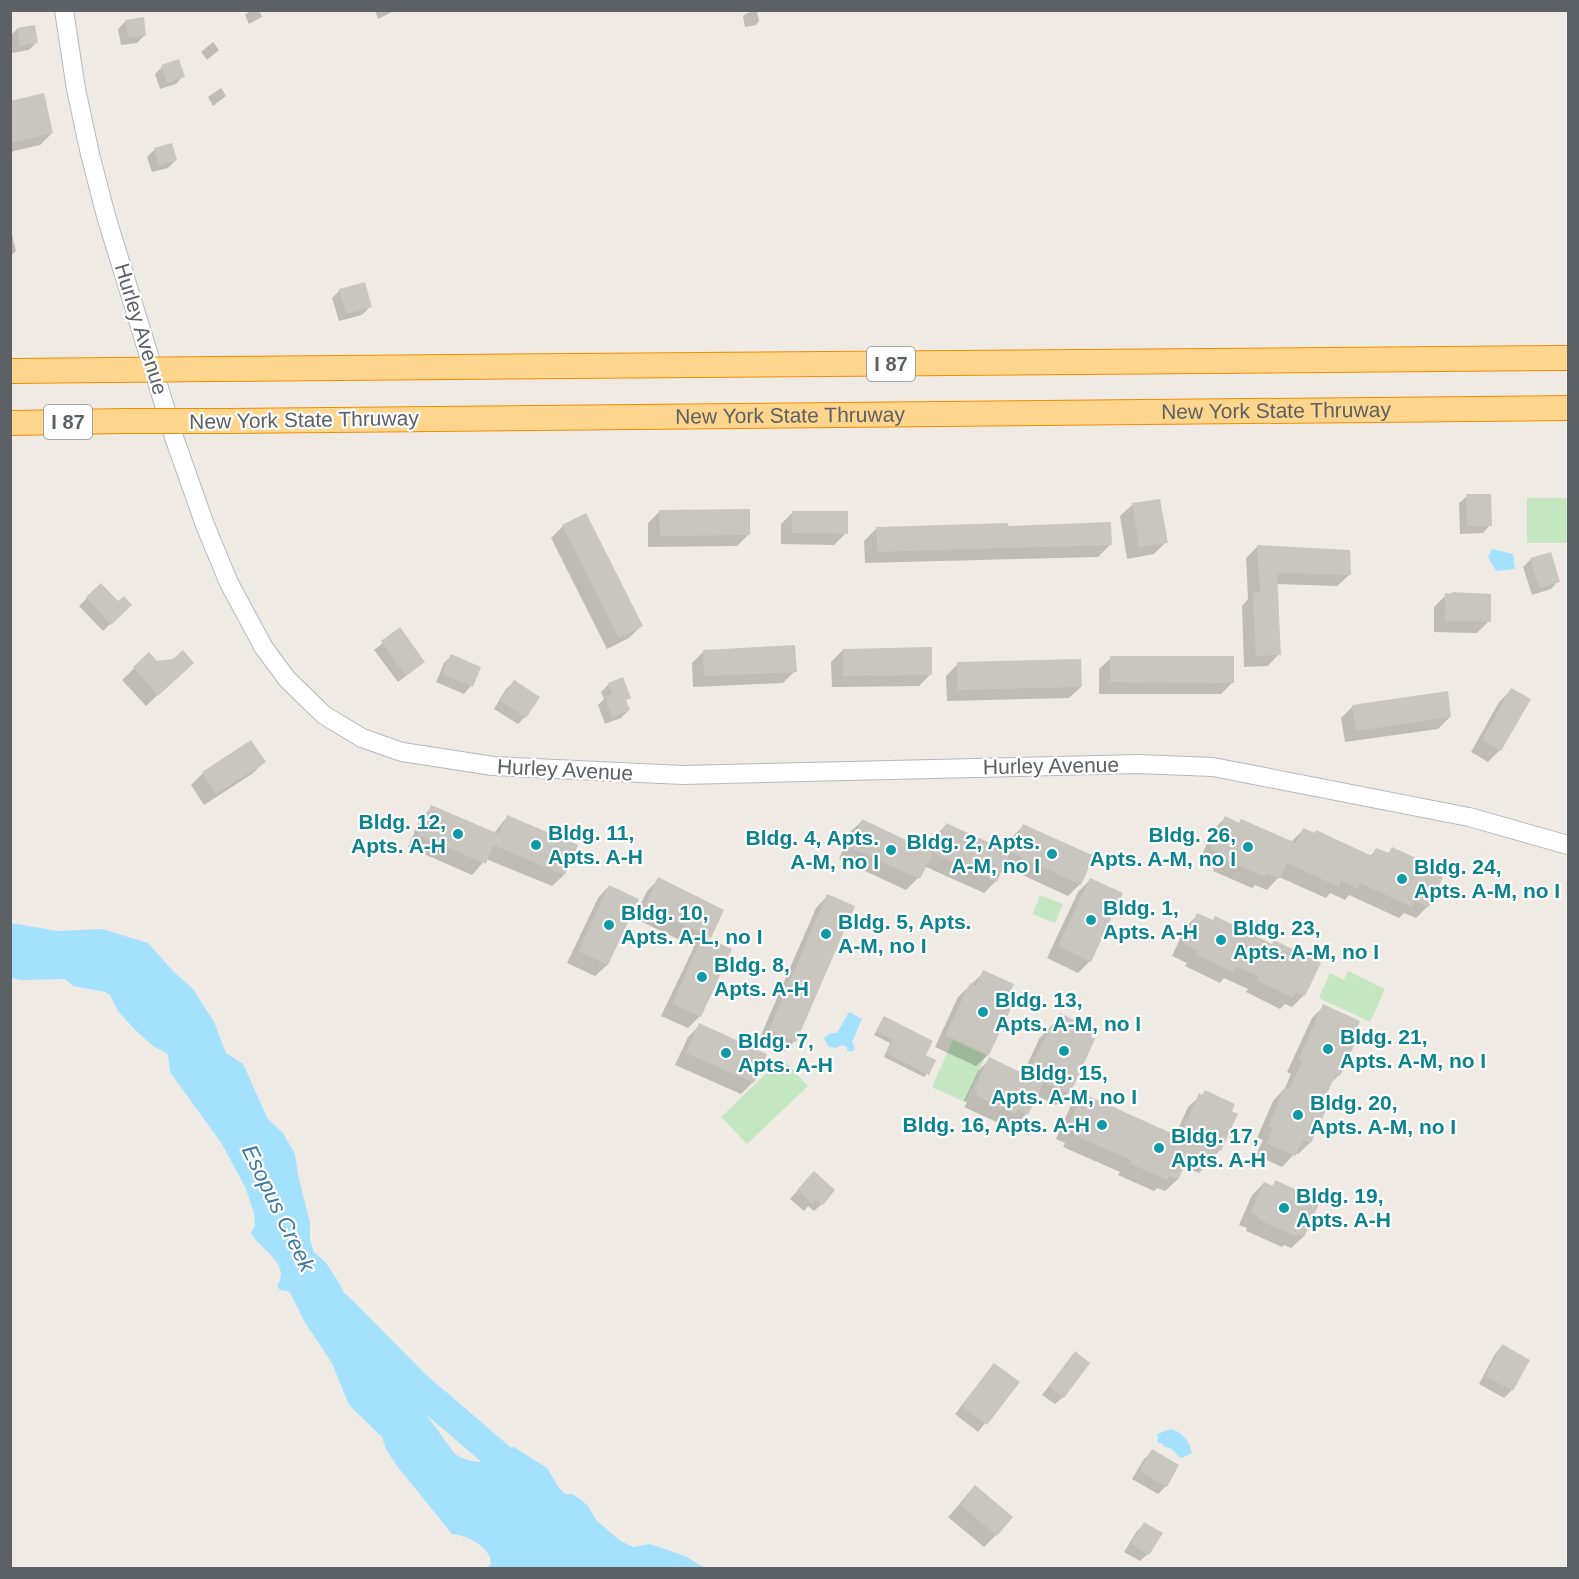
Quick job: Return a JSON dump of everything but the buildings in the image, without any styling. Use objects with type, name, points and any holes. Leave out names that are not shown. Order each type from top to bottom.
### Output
[{"type":"highway","name":"I 87","points":[[10,371],[1569,358]]},
{"type":"highway","name":"New York State Thruway","points":[[10,423],[1569,408]]},
{"type":"street","name":"Hurley Avenue","points":[[64,10],[76,89],[106,216],[172,429],[205,525],[229,584],[264,648],[287,679],[324,715],[362,738],[402,752],[493,766],[683,775],[1138,764],[1214,767],[1469,817],[1569,845]]},
{"type":"green space","points":[[1527,498],[1568,498],[1568,543],[1527,543]]},
{"type":"green space","points":[[1040,895],[1063,904],[1055,923],[1033,914]]},
{"type":"green space","points":[[1348,971],[1385,989],[1370,1022],[1319,998],[1330,973],[1344,980]]},
{"type":"green space","points":[[953,1040],[986,1055],[965,1102],[932,1087]]},
{"type":"green space","points":[[782,1058],[808,1086],[747,1144],[721,1117]]},
{"type":"water","points":[[1492,549],[1513,554],[1515,569],[1496,571],[1488,557]]},
{"type":"water","points":[[11,923],[58,931],[102,929],[148,943],[193,989],[214,1022],[226,1053],[243,1064],[268,1119],[283,1133],[295,1154],[314,1252],[326,1263],[338,1281],[371,1347],[409,1391],[455,1454],[464,1459],[484,1462],[514,1447],[547,1468],[565,1494],[572,1494],[580,1499],[588,1506],[596,1520],[619,1540],[633,1547],[650,1544],[685,1556],[705,1568],[487,1568],[491,1564],[490,1558],[483,1547],[471,1539],[452,1534],[397,1466],[386,1449],[382,1437],[349,1405],[332,1363],[304,1321],[291,1294],[280,1290],[277,1286],[281,1278],[277,1263],[251,1233],[255,1225],[254,1213],[246,1189],[222,1144],[170,1072],[168,1054],[153,1046],[136,1031],[118,1011],[110,995],[105,992],[73,986],[65,979],[21,980],[11,978]]},
{"type":"water","points":[[849,1012],[862,1019],[852,1042],[855,1050],[850,1052],[842,1045],[836,1048],[829,1047],[824,1038],[831,1033],[837,1033]]},
{"type":"water","points":[[1171,1429],[1179,1432],[1185,1438],[1192,1453],[1182,1458],[1171,1448],[1158,1443],[1157,1434]]},
{"type":"waterway","name":"Esopus Creek","points":[[338,1307],[416,1386],[528,1482]]},
{"type":"place","name":"Bldg. 12, Apts. A-H","points":[[458,834]]},
{"type":"place","name":"Bldg. 11, Apts. A-H","points":[[536,845]]},
{"type":"place","name":"Bldg. 26, Apts. A-M, no I","points":[[1248,847]]},
{"type":"place","name":"Bldg. 4, Apts. A-M, no I","points":[[891,850]]},
{"type":"place","name":"Bldg. 2, Apts. A-M, no I","points":[[1052,854]]},
{"type":"place","name":"Bldg. 24, Apts. A-M, no I","points":[[1402,879]]},
{"type":"place","name":"Bldg. 1, Apts. A-H","points":[[1091,920]]},
{"type":"place","name":"Bldg. 10, Apts. A-L, no I","points":[[609,925]]},
{"type":"place","name":"Bldg. 5, Apts. A-M, no I","points":[[826,934]]},
{"type":"place","name":"Bldg. 23, Apts. A-M, no I","points":[[1221,940]]},
{"type":"place","name":"Bldg. 8, Apts. A-H","points":[[702,977]]},
{"type":"place","name":"Bldg. 13, Apts. A-M, no I","points":[[983,1012]]},
{"type":"place","name":"Bldg. 21, Apts. A-M, no I","points":[[1328,1049]]},
{"type":"place","name":"Bldg. 15, Apts. A-M, no I","points":[[1064,1051]]},
{"type":"place","name":"Bldg. 7, Apts. A-H","points":[[726,1053]]},
{"type":"place","name":"Bldg. 20, Apts. A-M, no I","points":[[1298,1115]]},
{"type":"place","name":"Bldg. 16, Apts. A-H","points":[[1102,1125]]},
{"type":"place","name":"Bldg. 17, Apts. A-H","points":[[1159,1148]]},
{"type":"place","name":"Bldg. 19, Apts. A-H","points":[[1284,1208]]}]
